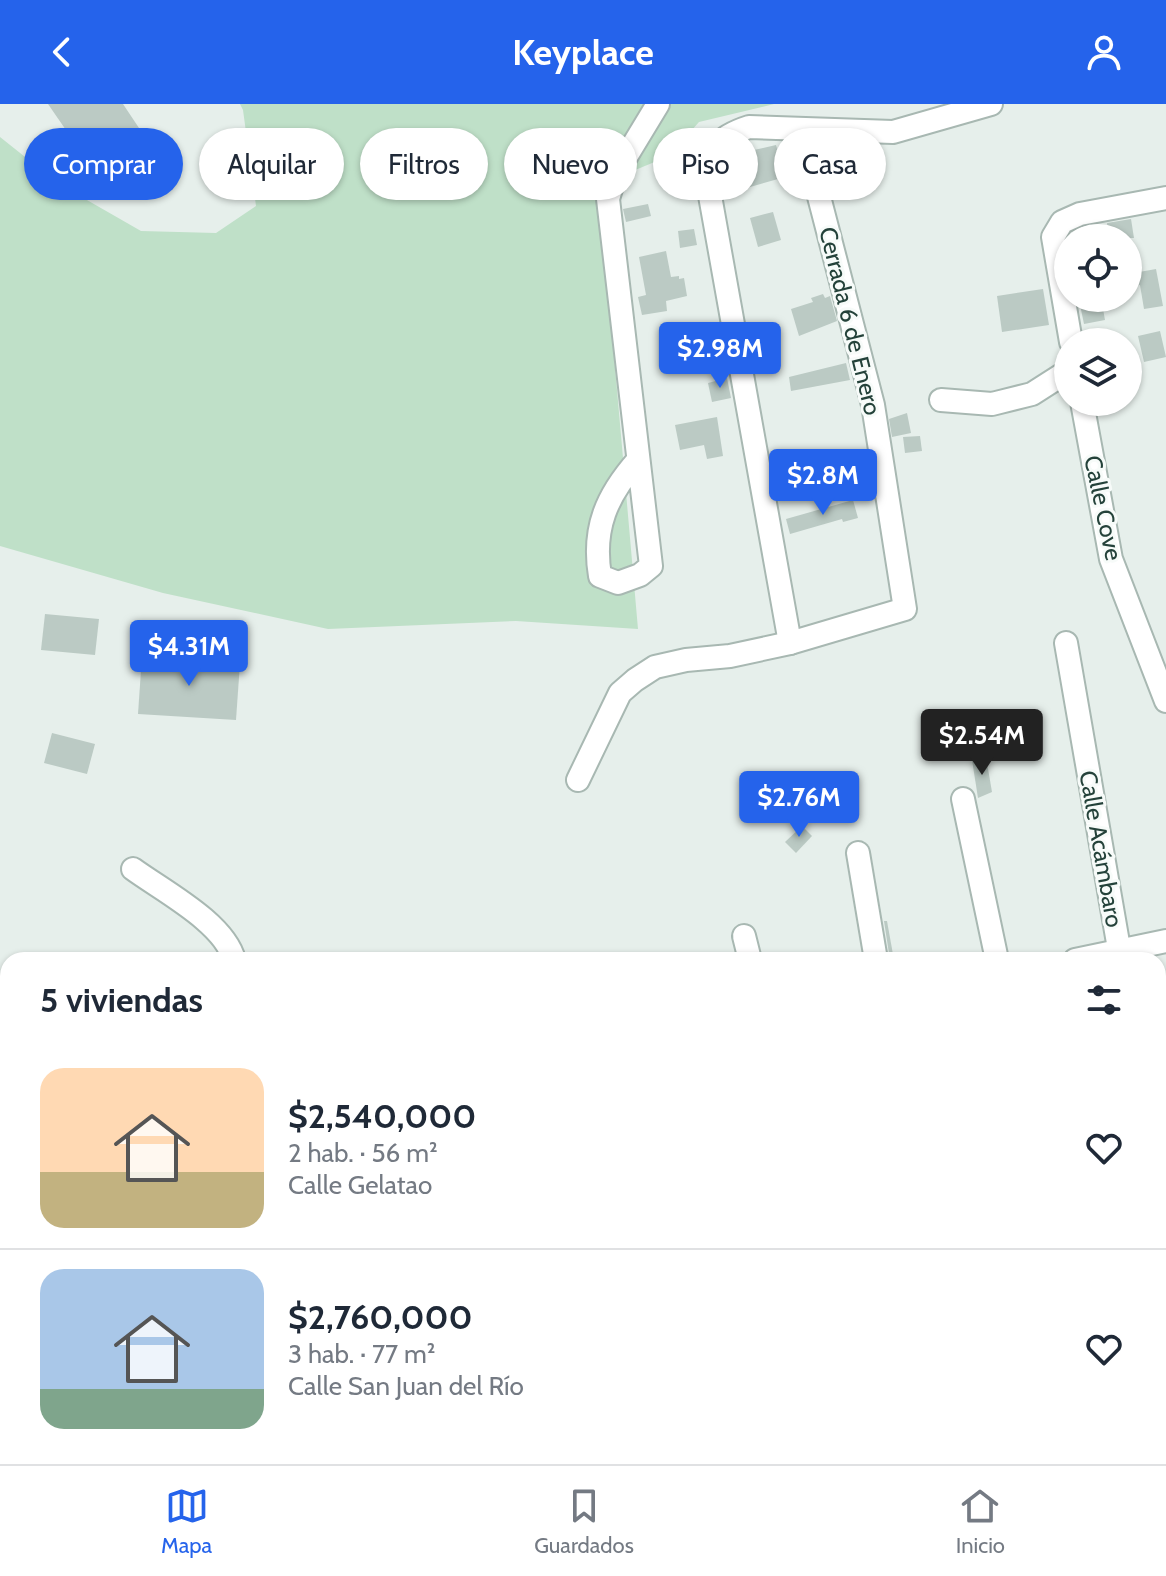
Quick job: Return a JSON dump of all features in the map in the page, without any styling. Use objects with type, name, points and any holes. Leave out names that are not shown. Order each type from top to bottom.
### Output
[{"type":"street","points":[[638,460],[617,483],[604,513],[596,551],[600,576],[618,583],[640,575],[651,566],[608,199],[615,175],[658,104]]},
{"type":"street","points":[[886,132],[991,104]]},
{"type":"street","points":[[578,780],[620,693],[655,667],[790,643],[707,179],[710,157],[718,142],[733,132],[749,127],[774,129]]},
{"type":"street","points":[[1069,328],[1053,237],[1062,222],[1080,214],[1166,198]]},
{"type":"street","name":"Cerrada 6 de Enero","points":[[790,643],[905,609],[873,405],[820,200]]},
{"type":"street","points":[[941,400],[992,404],[1032,394],[1054,380]]},
{"type":"street","name":"Calle Cove","points":[[1085,416],[1111,559],[1166,701]]},
{"type":"street","name":"Calle Acámbaro","points":[[1066,643],[1119,952]]},
{"type":"street","points":[[963,799],[995,952]]},
{"type":"street","points":[[858,853],[875,952]]},
{"type":"street","points":[[133,869],[217,929],[232,952]]},
{"type":"street","points":[[744,936],[748,952]]},
{"type":"street","points":[[1132,952],[1166,941]]},
{"type":"green space","points":[[240,104],[774,104],[699,122],[694,128],[653,128],[653,163],[637,169],[637,128],[504,128],[504,200],[600,200],[638,629],[516,621],[328,629],[163,593],[0,546],[0,137],[24,156],[24,200],[87,200],[141,231],[216,233],[256,206],[255,200],[344,200],[344,128],[245,128]]},
{"type":"building","points":[[48,104],[123,104],[139,128],[65,128]]},
{"type":"building","points":[[774,145],[774,180],[758,185],[758,149]]},
{"type":"building","points":[[648,204],[651,216],[626,222],[623,209]]},
{"type":"building","points":[[773,212],[781,240],[758,247],[750,218]]},
{"type":"building","points":[[1131,219],[1132,224],[1107,224]]},
{"type":"building","points":[[694,229],[697,245],[680,248],[678,231]]},
{"type":"building","points":[[666,251],[671,277],[684,278],[687,296],[666,301],[667,311],[642,315],[638,297],[646,295],[639,257]]},
{"type":"building","points":[[1156,269],[1163,306],[1144,309],[1142,272]]},
{"type":"building","points":[[1043,289],[1049,325],[1002,332],[997,296]]},
{"type":"building","points":[[823,294],[825,298],[830,296],[837,321],[799,336],[791,309],[813,302],[811,298]]},
{"type":"building","points":[[1082,312],[1104,312],[1105,320],[1084,324]]},
{"type":"building","points":[[708,325],[712,340],[673,350],[674,331]]},
{"type":"building","points":[[1160,331],[1166,357],[1144,362],[1142,335]]},
{"type":"building","points":[[681,351],[684,368],[665,372],[662,355]]},
{"type":"building","points":[[846,363],[850,380],[791,391],[789,377]]},
{"type":"building","points":[[727,378],[731,398],[712,402],[708,383]]},
{"type":"building","points":[[907,413],[911,433],[892,437],[889,419]]},
{"type":"building","points":[[717,417],[723,456],[707,459],[704,445],[680,450],[675,425]]},
{"type":"building","points":[[920,436],[922,451],[905,453],[903,437]]},
{"type":"building","points":[[853,500],[858,518],[843,522],[842,519],[790,534],[786,519]]},
{"type":"building","points":[[45,614],[99,619],[95,655],[41,650]]},
{"type":"building","points":[[142,656],[240,663],[236,720],[138,714]]},
{"type":"building","points":[[52,733],[95,744],[87,774],[44,763]]},
{"type":"building","points":[[986,757],[992,792],[978,798],[972,760]]},
{"type":"building","points":[[802,826],[812,836],[796,853],[785,842]]},
{"type":"building","points":[[884,921],[887,921],[893,952],[889,952]]}]
